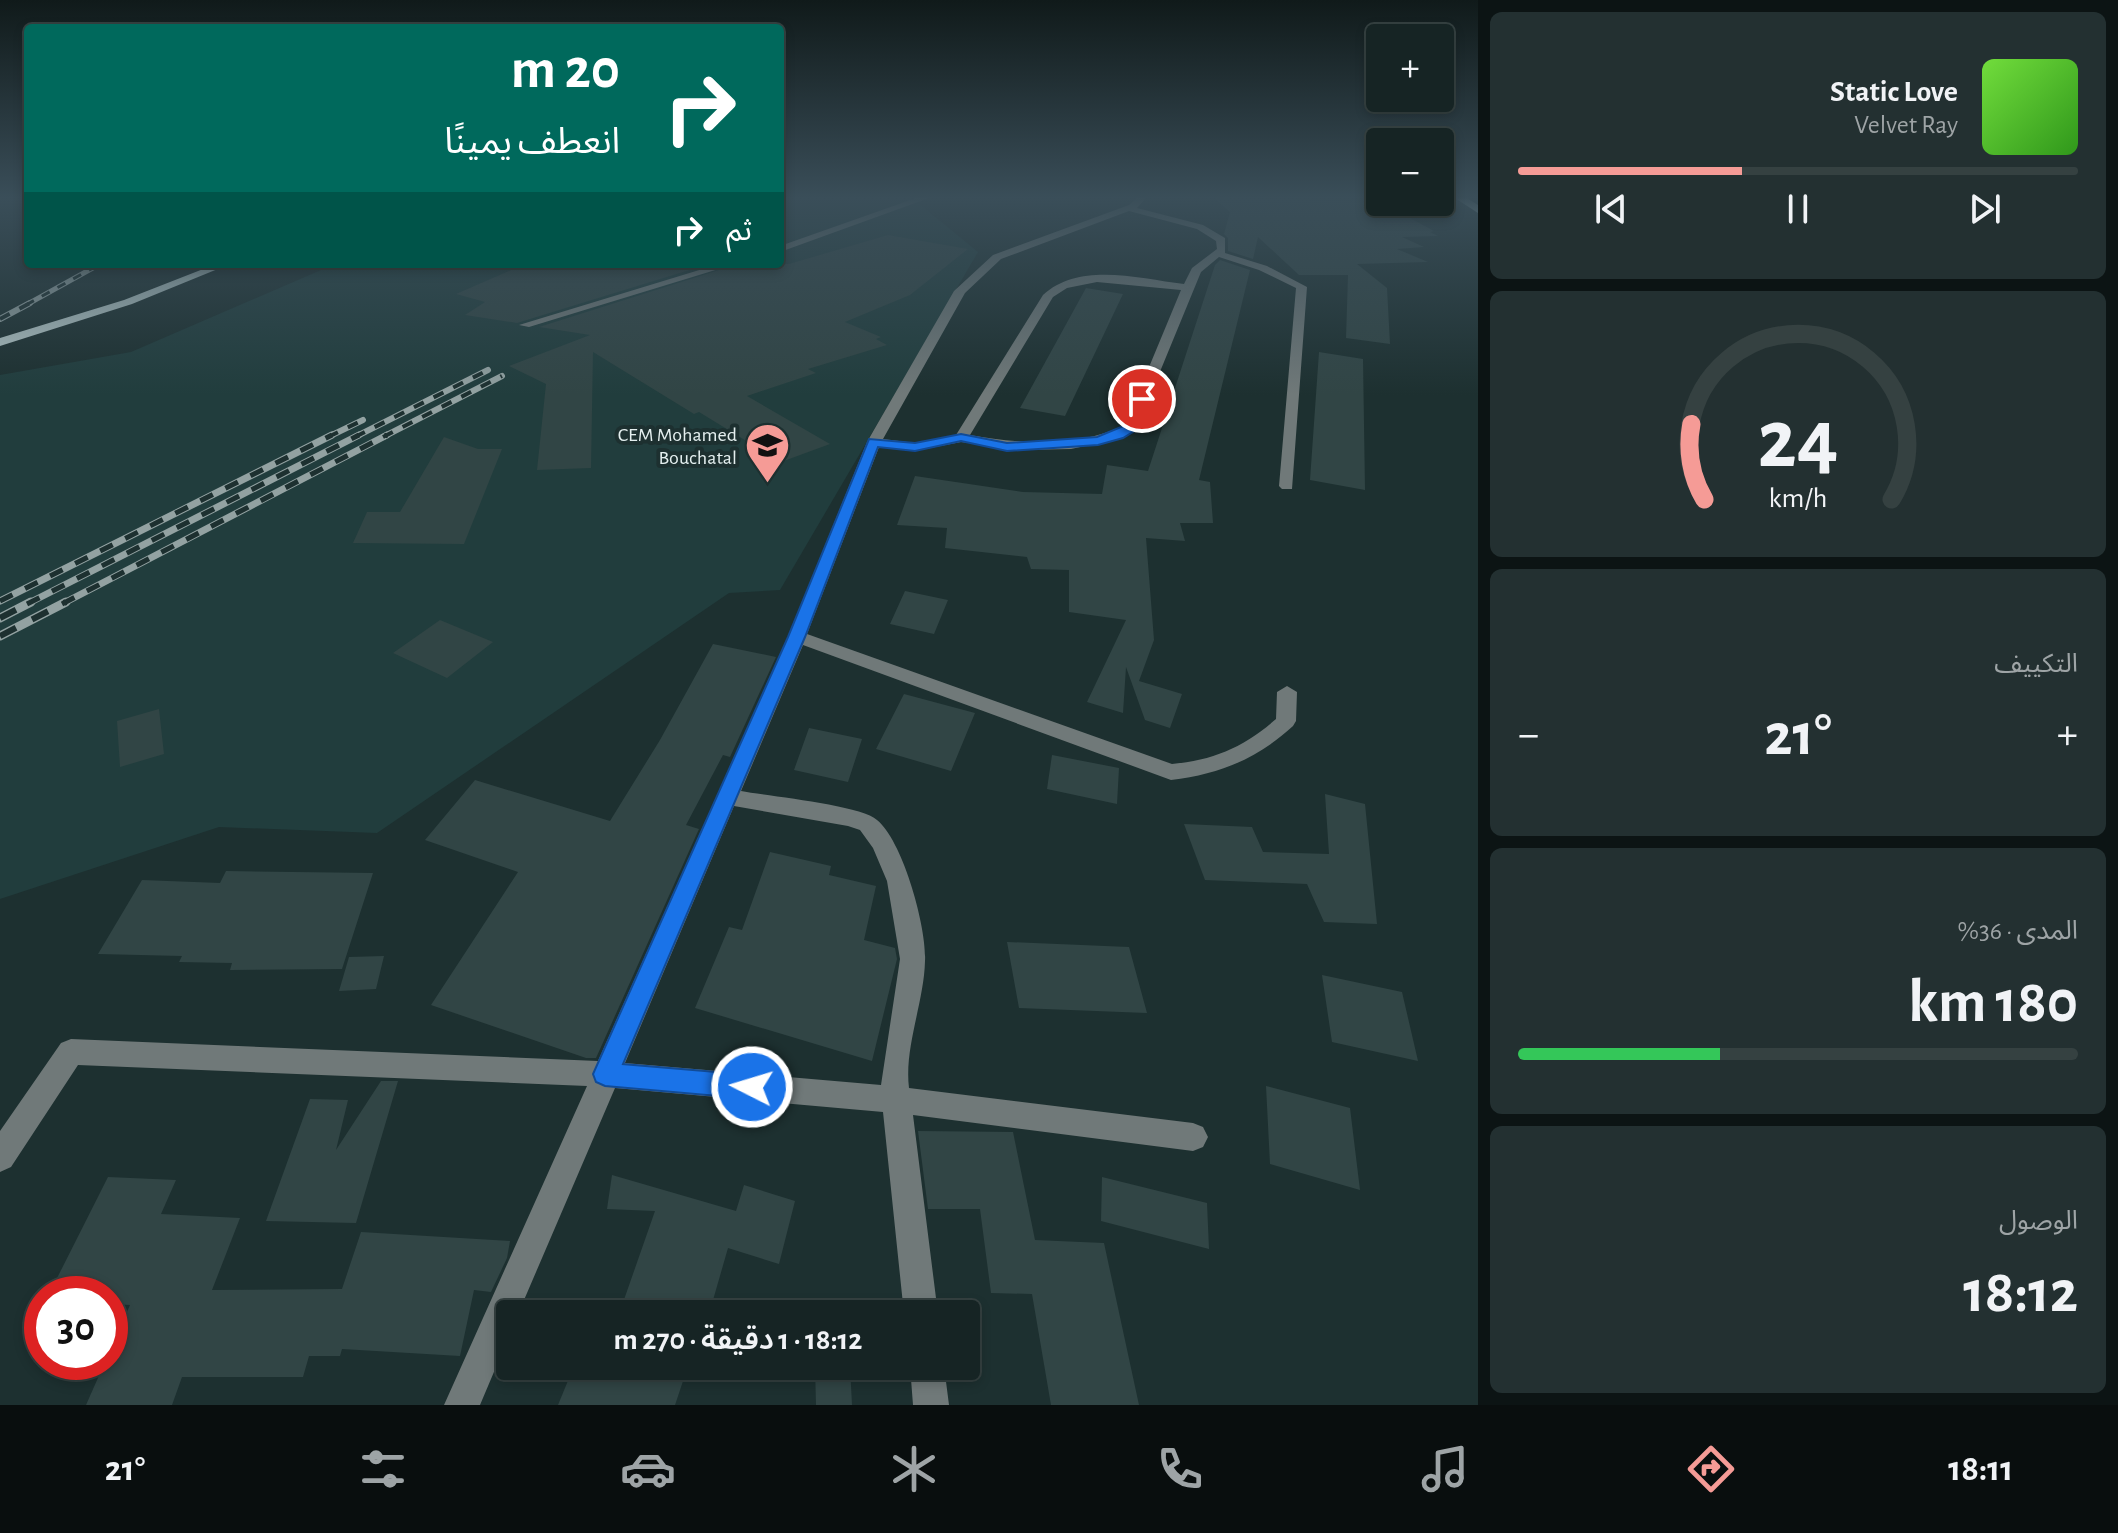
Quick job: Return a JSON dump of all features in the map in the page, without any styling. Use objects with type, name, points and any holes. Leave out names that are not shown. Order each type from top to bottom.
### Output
[{"type":"main road","points":[[0,342],[128,302],[215,268]]},
{"type":"street","points":[[462,1405],[797,637],[874,442],[960,291],[989,264]]},
{"type":"street","points":[[874,442],[915,447],[961,438],[1007,447],[1098,441],[1118,435],[1131,427],[1196,270],[1205,264]]},
{"type":"street","points":[[1249,264],[1302,287],[1287,486]]},
{"type":"street","points":[[525,325],[717,268]]},
{"type":"street","points":[[961,438],[1049,295],[1058,287],[1104,279],[1188,288]]},
{"type":"street","points":[[797,637],[1171,772],[1197,770],[1258,747],[1286,721],[1287,692]]},
{"type":"street","points":[[726,797],[868,824],[883,844],[899,881],[913,959],[894,1079],[919,1300]]},
{"type":"street","points":[[0,1157],[71,1052],[605,1074],[898,1100],[1193,1137]]},
{"type":"street","points":[[928,1380],[931,1405]]},
{"type":"shaded area","points":[[784,264],[971,264],[780,590],[729,593],[377,833],[219,827],[0,899],[0,375],[131,352],[326,268],[784,268]]},
{"type":"building","points":[[784,264],[950,264],[910,295],[845,322],[881,337],[876,339],[887,345],[808,369],[816,373],[747,396],[830,444],[781,462],[699,412],[694,414],[593,352],[591,468],[537,470],[546,384],[509,366],[590,335],[539,327],[725,268],[784,268]]},
{"type":"building","points":[[1231,264],[1250,270],[1199,480],[1210,482],[1213,523],[1180,523],[1185,541],[1146,538],[1154,640],[1139,681],[1182,694],[1170,728],[1145,720],[1126,667],[1123,713],[1087,702],[1126,620],[1069,612],[1069,570],[1031,569],[1027,557],[945,548],[947,528],[897,525],[915,476],[1023,492],[1102,494],[1107,465],[1148,471],[1215,265]]},
{"type":"building","points":[[1287,264],[1372,264],[1357,264],[1387,288],[1390,344],[1346,338],[1348,275],[1299,275]]},
{"type":"building","points":[[516,268],[696,268],[517,323],[465,315],[485,302],[456,294]]},
{"type":"building","points":[[1086,288],[1123,294],[1065,416],[1020,408]]},
{"type":"building","points":[[1319,352],[1363,359],[1365,490],[1310,480]]},
{"type":"building","points":[[444,437],[478,449],[502,449],[464,544],[353,543],[367,512],[400,512]]},
{"type":"building","points":[[905,591],[948,600],[934,634],[890,624]]},
{"type":"building","points":[[440,620],[493,642],[447,678],[393,653]]},
{"type":"building","points":[[713,644],[776,657],[730,757],[723,755],[686,825],[699,829],[596,1058],[586,1058],[431,1005],[518,872],[425,840],[475,780],[610,821],[660,740]]},
{"type":"building","points":[[904,694],[975,713],[951,771],[876,749]]},
{"type":"building","points":[[159,709],[164,754],[120,767],[117,721]]},
{"type":"building","points":[[809,728],[862,739],[848,782],[794,770]]},
{"type":"building","points":[[1052,755],[1119,768],[1117,804],[1047,789]]},
{"type":"building","points":[[1325,794],[1365,804],[1377,924],[1324,922],[1307,884],[1205,880],[1184,824],[1252,827],[1263,852],[1329,854]]},
{"type":"building","points":[[770,852],[831,866],[829,875],[876,886],[864,940],[895,948],[897,959],[872,1061],[695,1008],[729,927],[742,930]]},
{"type":"building","points":[[226,871],[373,873],[342,969],[230,970],[232,963],[179,962],[182,956],[98,954],[142,880],[220,883]]},
{"type":"building","points":[[1007,942],[1129,947],[1147,1013],[1019,1008]]},
{"type":"building","points":[[384,956],[376,989],[339,991],[349,957]]},
{"type":"building","points":[[1322,975],[1402,992],[1418,1061],[1332,1042]]},
{"type":"building","points":[[381,1081],[398,1081],[356,1223],[266,1221],[310,1099],[348,1100],[336,1150]]},
{"type":"building","points":[[1266,1086],[1350,1108],[1360,1190],[1270,1164]]},
{"type":"building","points":[[918,1131],[1013,1132],[1035,1240],[1104,1243],[1139,1405],[1051,1405],[1032,1294],[991,1293],[980,1209],[928,1209]]},
{"type":"building","points":[[612,1175],[736,1211],[744,1185],[795,1201],[779,1264],[728,1248],[713,1300],[624,1300],[655,1211],[607,1209]]},
{"type":"building","points":[[108,1177],[176,1180],[161,1214],[240,1218],[212,1290],[342,1289],[361,1232],[510,1241],[507,1258],[491,1292],[474,1290],[460,1356],[342,1349],[340,1356],[309,1356],[303,1377],[182,1377],[172,1405],[86,1405],[97,1380],[128,1380],[128,1276],[58,1276]]},
{"type":"building","points":[[1102,1177],[1207,1203],[1209,1249],[1101,1221]]},
{"type":"building","points":[[568,1380],[683,1380],[675,1405],[558,1405]]},
{"type":"building","points":[[815,1380],[851,1380],[852,1405],[816,1405]]},
{"type":"railway","points":[[26,305],[93,268]]},
{"type":"railway","points":[[0,319],[30,303]]},
{"type":"railway","points":[[355,437],[488,370]]},
{"type":"railway","points":[[383,437],[502,376]]},
{"type":"railway","points":[[328,437],[363,420]]},
{"type":"railway","points":[[328,437],[332,435]]},
{"type":"railway","points":[[27,604],[359,435]]},
{"type":"railway","points":[[62,604],[387,435]]},
{"type":"railway","points":[[0,601],[328,437]]},
{"type":"railway","points":[[0,618],[31,602]]},
{"type":"railway","points":[[0,636],[66,602]]},
{"type":"place","name":"CEM Mohamed Bouchatal","points":[[768,484]]},
{"type":"route","points":[[752,1087],[605,1074],[797,637],[874,442],[915,447],[961,438],[1007,447],[1098,441],[1131,427],[1142,399]]}]
